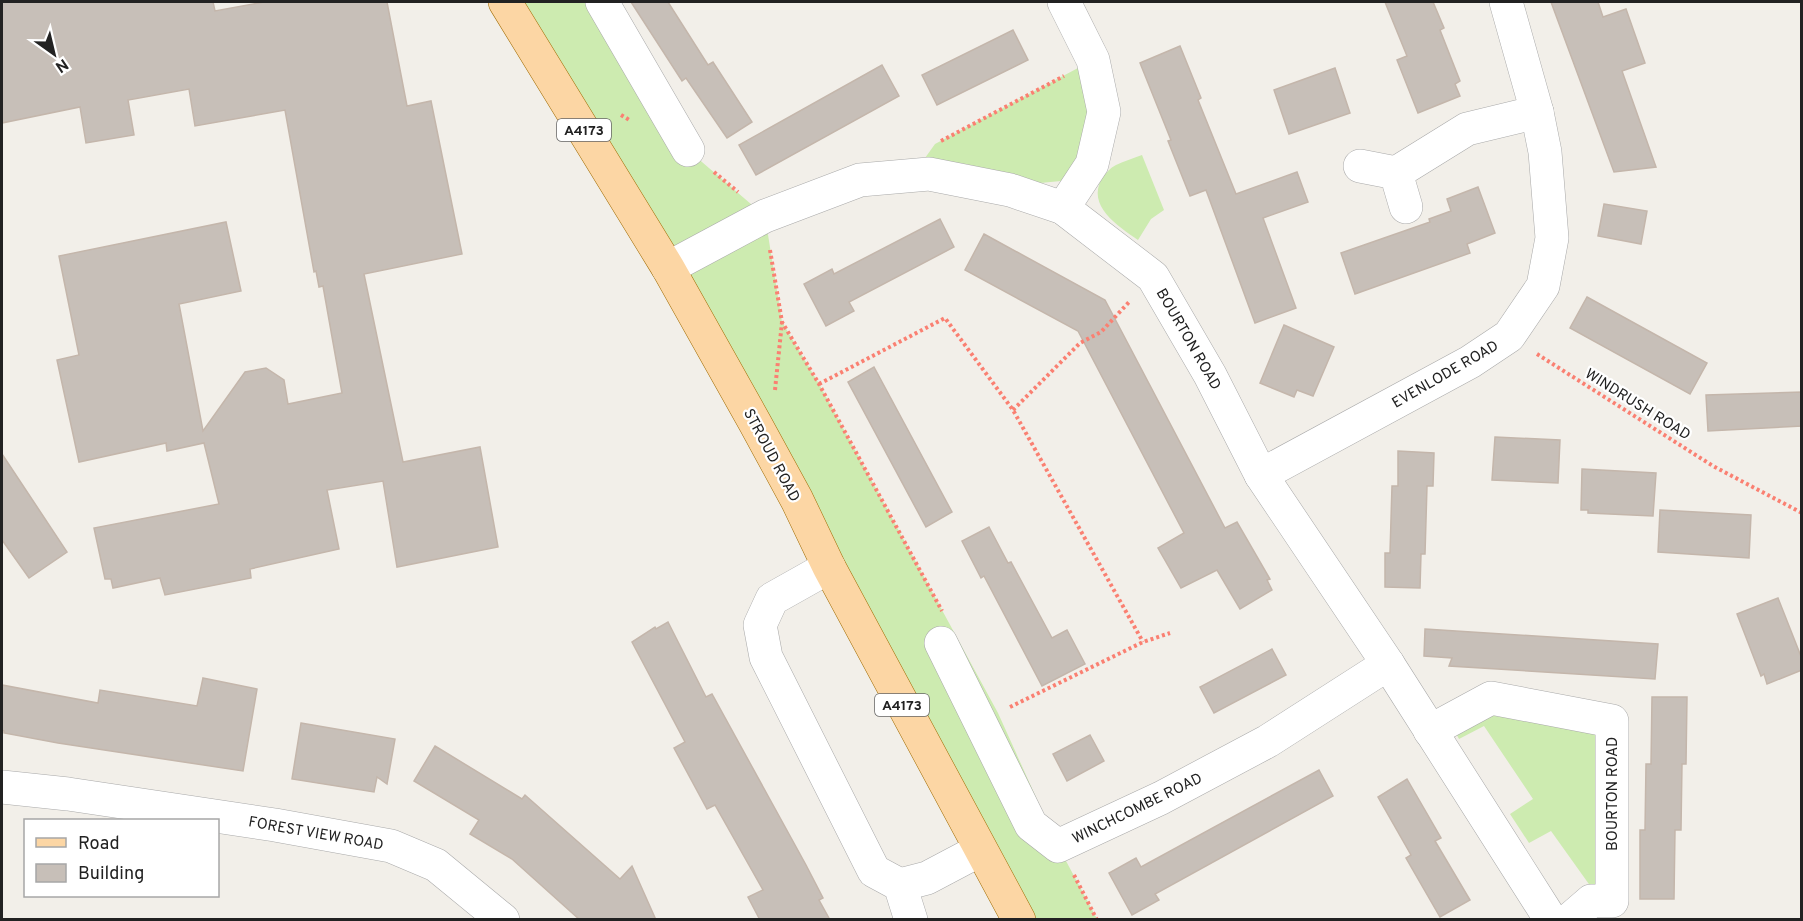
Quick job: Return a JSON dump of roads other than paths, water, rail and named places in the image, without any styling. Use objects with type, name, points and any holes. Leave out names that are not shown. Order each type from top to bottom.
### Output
[{"type":"main road","name":"STROUD ROAD","points":[[505,2],[668,268],[790,488],[829,567],[980,850],[998,876],[1020,920]]},
{"type":"street","points":[[602,2],[688,150]]},
{"type":"street","points":[[1063,208],[1092,164],[1104,112],[1094,60],[1064,2]]},
{"type":"street","name":"EVENLODE ROAD","points":[[1261,475],[1470,362],[1509,336],[1544,286],[1552,238],[1545,152],[1537,112],[1506,2]]},
{"type":"street","points":[[1360,166],[1396,173],[1467,129],[1537,112]]},
{"type":"street","points":[[1396,173],[1406,207]]},
{"type":"street","name":"BOURTON ROAD","points":[[668,268],[765,216],[860,180],[929,174],[1010,190],[1063,208],[1153,277],[1210,375],[1261,475],[1388,664],[1551,920]]},
{"type":"street","points":[[829,567],[772,599],[760,625],[766,657],[874,871],[900,885],[927,878],[980,850]]},
{"type":"street","name":"WINCHCOMBE ROAD","points":[[942,627],[1031,825],[1058,846],[1161,798],[1268,741],[1388,664]]},
{"type":"street","name":"BOURTON ROAD","points":[[1430,730],[1491,698],[1612,721],[1612,901],[1591,901],[1569,920]]},
{"type":"street","name":"FOREST VIEW ROAD","points":[[2,788],[91,797],[274,825],[391,846],[436,865],[503,920]]},
{"type":"street","points":[[900,885],[911,920]]}]
